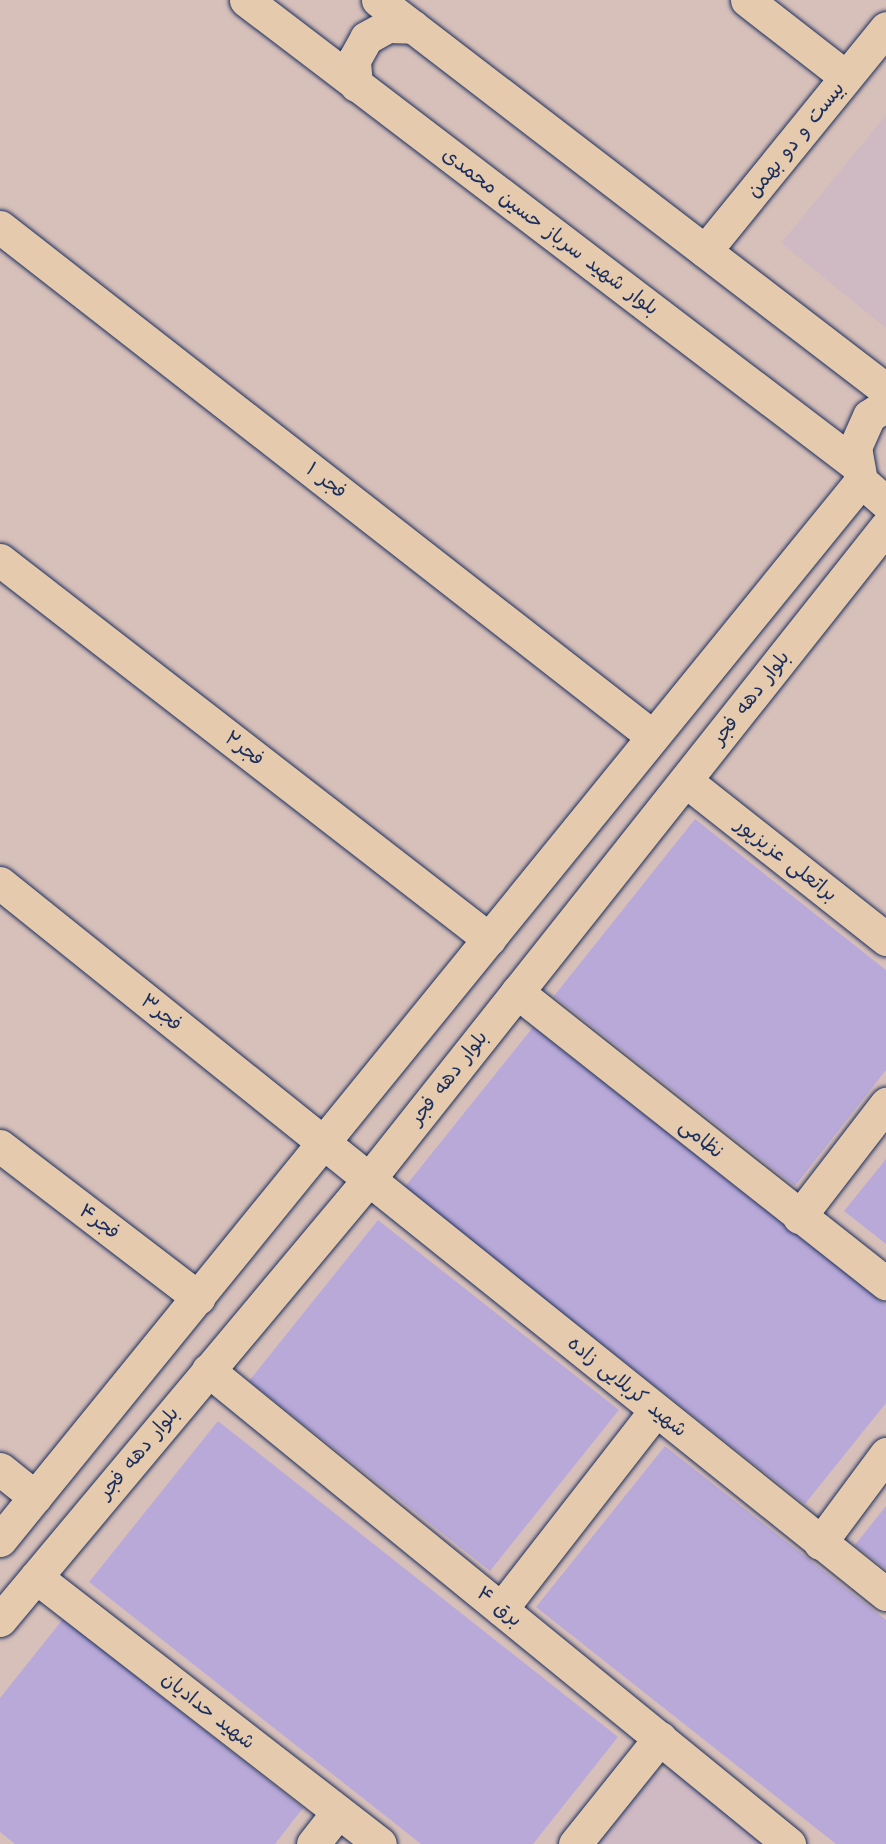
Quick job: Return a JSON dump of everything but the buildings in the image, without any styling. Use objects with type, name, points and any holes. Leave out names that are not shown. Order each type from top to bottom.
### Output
[{"type":"street","name":"بلوار شهید سرباز حسین محمدی","points":[[246,0],[858,472],[886,503]]},
{"type":"street","points":[[378,0],[886,390]]},
{"type":"street","points":[[747,0],[846,77]]},
{"type":"street","points":[[356,85],[354,60],[366,38],[388,26],[413,27]]},
{"type":"street","name":"بیست و دو بهمن","points":[[705,251],[886,28]]},
{"type":"street","name":"فجر ۱","points":[[0,227],[651,735]]},
{"type":"street","points":[[0,1540],[489,939],[858,472],[859,430],[886,405]]},
{"type":"street","name":"بلوار دهه فجر","points":[[0,1620],[369,1179],[886,526]]},
{"type":"street","name":"فجر۲","points":[[0,560],[489,939]]},
{"type":"street","name":"براتعلی عزیزپور","points":[[686,781],[886,939]]},
{"type":"street","name":"فجر۳","points":[[0,883],[369,1179]]},
{"type":"street","name":"نظامی","points":[[517,992],[886,1283]]},
{"type":"street","points":[[799,1216],[886,1104]]},
{"type":"street","name":"فجر۴","points":[[0,1146],[199,1298]]},
{"type":"street","name":"شهید کربلایی زاده","points":[[369,1179],[886,1594]]},
{"type":"street","name":"برق ۴","points":[[208,1370],[789,1844]]},
{"type":"street","points":[[501,1609],[656,1410]]},
{"type":"street","points":[[820,1543],[886,1454]]},
{"type":"street","points":[[0,1469],[35,1497]]},
{"type":"street","name":"شهید حدادیان","points":[[36,1577],[380,1844]]},
{"type":"street","points":[[575,1844],[660,1738]]},
{"type":"street","points":[[313,1844],[338,1812]]},
{"type":"shaded area","points":[[886,115],[886,328],[781,243]]},
{"type":"shaded area","points":[[673,1771],[765,1844],[598,1844],[654,1773]]}]
